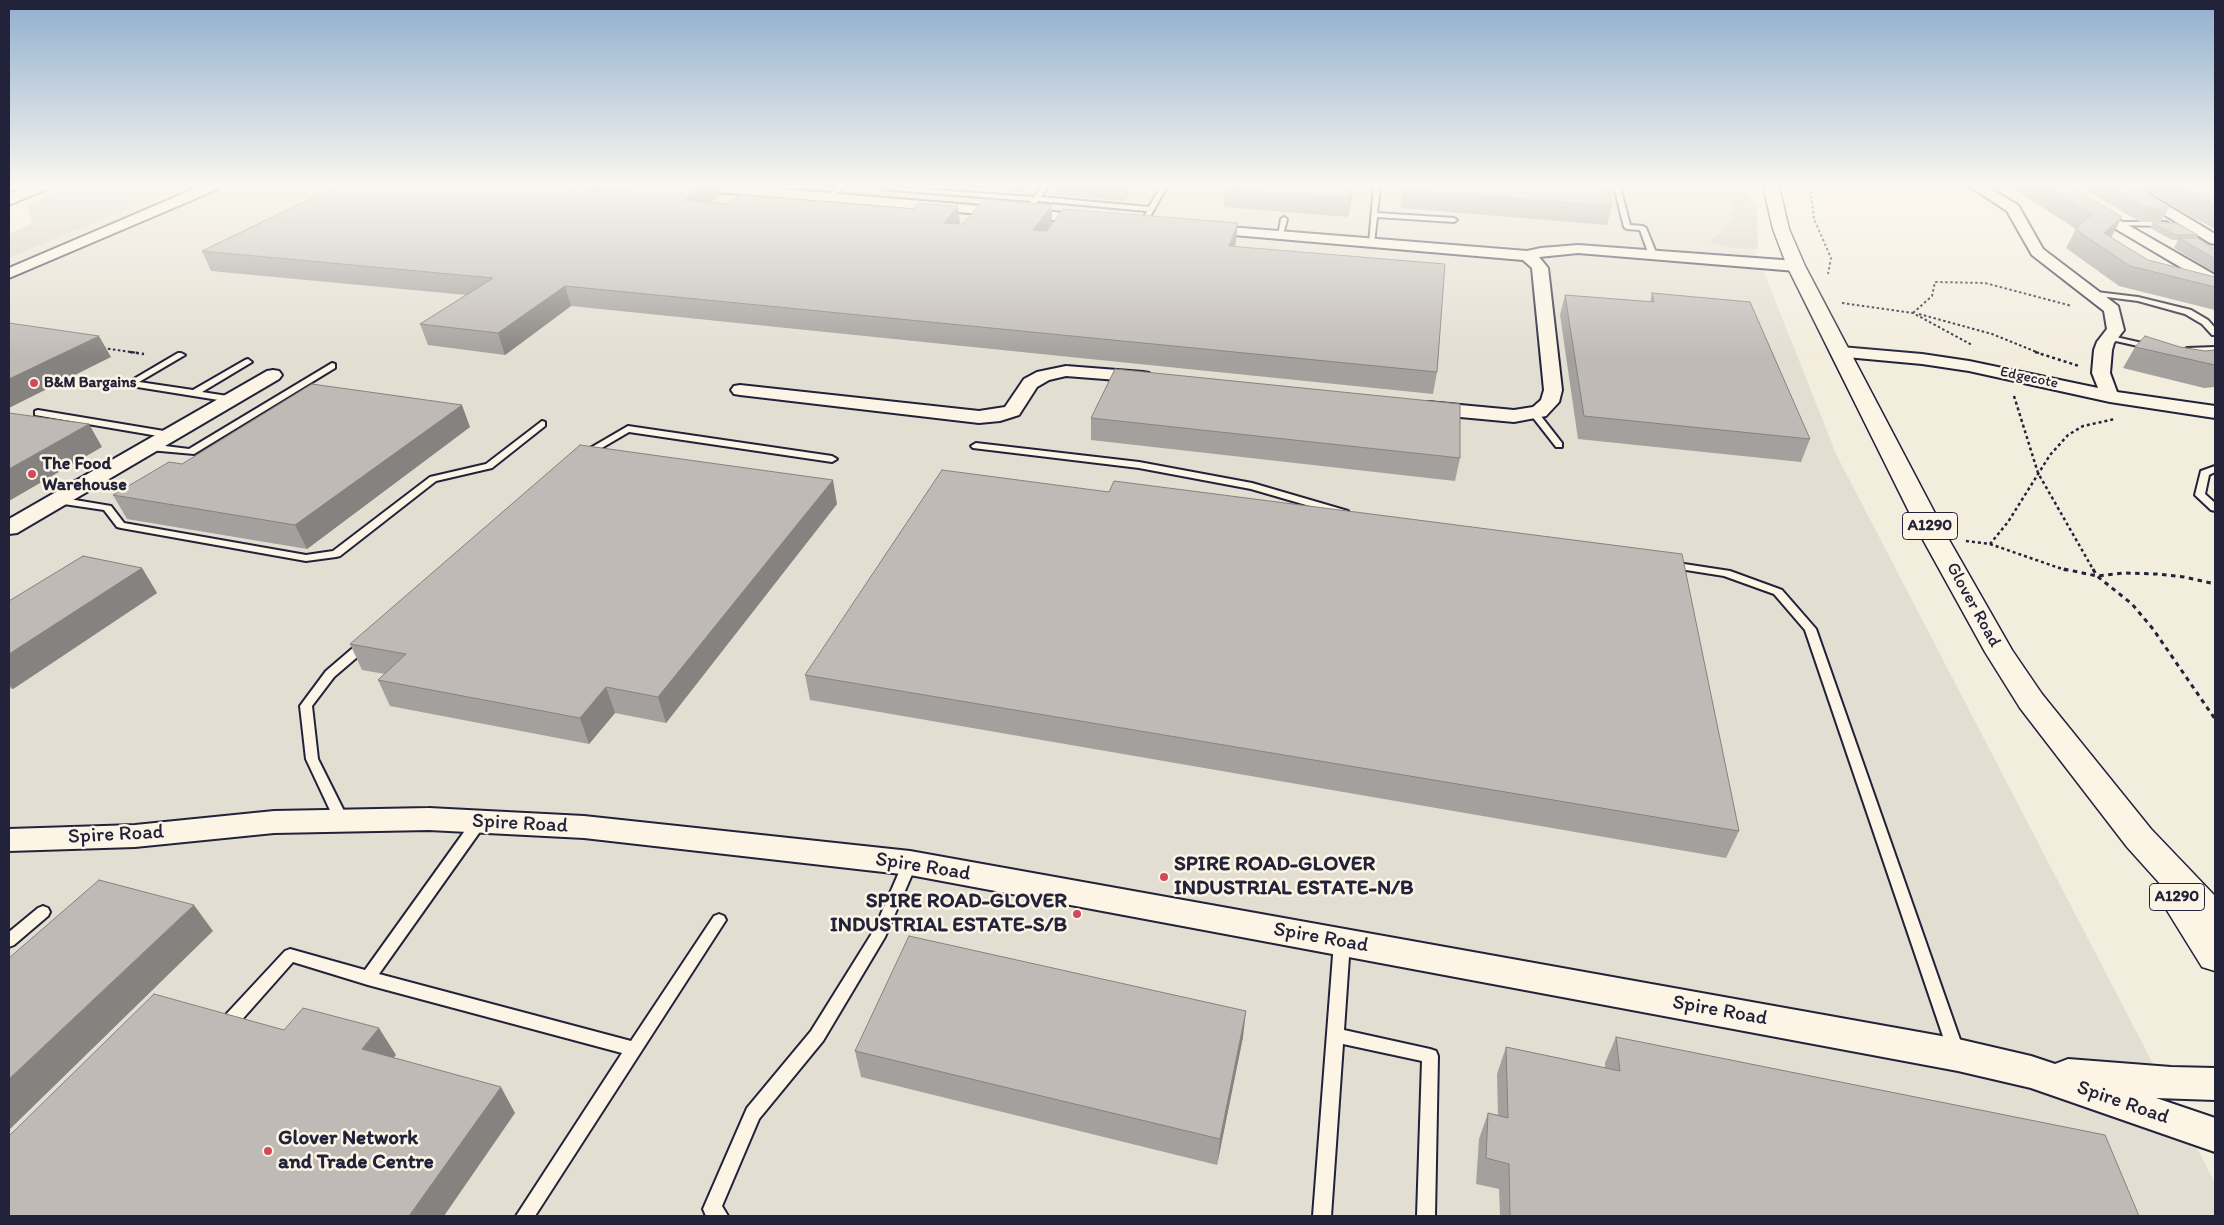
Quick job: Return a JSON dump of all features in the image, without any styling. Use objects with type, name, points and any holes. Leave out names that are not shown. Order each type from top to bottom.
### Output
[{"type":"main road","name":"Glover Road","points":[[1787,243],[1796,266],[1935,538],[1999,652],[2032,701],[2139,838],[2215,919]]},
{"type":"main road","name":"Glover Road","points":[[2139,838],[2215,956]]},
{"type":"street","points":[[9,273],[79,243]]},
{"type":"street","points":[[1373,243],[1527,256],[1541,252],[1578,248],[1796,266]]},
{"type":"street","points":[[2032,243],[2037,252],[2071,280],[2112,309],[2116,330],[2103,350],[2101,373],[2110,396]]},
{"type":"street","points":[[2149,243],[2215,281]]},
{"type":"street","points":[[1408,406],[1514,416],[1539,412],[1550,402],[1553,390],[1540,268],[1537,263],[1527,256]]},
{"type":"street","name":"Edgecote","points":[[1841,352],[1922,359],[2006,373],[2110,396],[2215,412]]},
{"type":"street","points":[[740,390],[979,417],[1000,415],[1012,411],[1030,383],[1044,376],[1066,370],[1165,380]]},
{"type":"street","points":[[9,528],[273,375]]},
{"type":"street","name":"Spire Road","points":[[9,840],[135,836],[274,822],[429,819],[584,827],[910,862],[1958,1055],[2031,1072],[2215,1135]]},
{"type":"street","name":"Spire Road","points":[[2031,1072],[2171,1083],[2215,1084]]},
{"type":"lane","points":[[1649,243],[1653,255]]},
{"type":"lane","points":[[2091,293],[2138,299],[2188,312],[2205,322],[2215,333]]},
{"type":"lane","points":[[2110,337],[2158,348]]},
{"type":"lane","points":[[2176,350],[2215,349]]},
{"type":"lane","points":[[178,357],[131,383],[231,399]]},
{"type":"lane","points":[[194,393],[248,362]]},
{"type":"lane","points":[[190,452],[332,366]]},
{"type":"lane","points":[[38,413],[170,435]]},
{"type":"lane","points":[[1534,413],[1558,445]]},
{"type":"lane","points":[[57,500],[108,508],[121,525],[306,558],[336,554],[433,479],[489,466],[542,424]]},
{"type":"lane","points":[[579,458],[628,430],[832,459]]},
{"type":"lane","points":[[976,446],[1139,465],[1252,486],[1353,515]]},
{"type":"lane","points":[[149,447],[209,454]]},
{"type":"lane","points":[[2215,469],[2204,473],[2200,495],[2215,508]]},
{"type":"lane","points":[[1658,564],[1726,573],[1778,592],[1810,629],[1958,1055]]},
{"type":"lane","points":[[342,821],[312,759],[306,706],[330,674],[373,637]]},
{"type":"lane","points":[[368,978],[479,822]]},
{"type":"lane","points":[[719,1216],[712,1209],[753,1114],[817,1036],[880,933],[910,862]]},
{"type":"lane","points":[[9,941],[43,912]]},
{"type":"lane","points":[[526,1216],[633,1049],[719,920]]},
{"type":"lane","points":[[1322,1216],[1342,942]]},
{"type":"lane","points":[[225,1028],[290,955],[368,978],[633,1049]]},
{"type":"lane","points":[[1336,1034],[1430,1056],[1426,1216]]},
{"type":"path","points":[[1825,243],[1831,258],[1828,278]]},
{"type":"path","points":[[1912,312],[1932,296],[1935,282],[1985,283],[2078,308]]},
{"type":"path","points":[[1839,302],[1912,312],[1992,334],[2038,354],[2101,373]]},
{"type":"path","points":[[1912,312],[2004,362],[2038,473],[2097,576],[2132,604],[2153,629],[2215,719]]},
{"type":"path","points":[[100,348],[178,357]]},
{"type":"path","points":[[1990,544],[2008,522],[2038,473],[2068,436],[2083,426],[2116,419]]},
{"type":"path","points":[[1935,538],[1990,544],[2076,574],[2097,576],[2124,573],[2158,574],[2184,577],[2215,584]]},
{"type":"shaded area","points":[[9,243],[45,243],[9,258]]},
{"type":"shaded area","points":[[45,243],[1753,243],[1836,454],[2215,1183],[2215,1216],[9,1216],[9,258]]},
{"type":"shaded area","points":[[1713,243],[1758,243],[1758,249],[1732,248]]},
{"type":"building","points":[[218,243],[1230,243],[1229,246],[1445,264],[1437,372],[565,286],[498,333],[420,324],[493,278],[202,251]]},
{"type":"building","points":[[2096,243],[2121,243],[2148,260],[2215,277],[2215,287],[2130,266]]},
{"type":"building","points":[[2188,243],[2205,243],[2215,249],[2215,259]]},
{"type":"building","points":[[1652,293],[1750,302],[1810,439],[1584,416],[1565,295],[1654,302]]},
{"type":"building","points":[[9,323],[99,336],[9,379]]},
{"type":"building","points":[[2145,336],[2180,347],[2205,351],[2215,350],[2215,365],[2135,347]]},
{"type":"building","points":[[1115,369],[1460,404],[1460,458],[1091,418]]},
{"type":"building","points":[[312,384],[462,405],[295,525],[113,495],[169,462],[182,464]]},
{"type":"building","points":[[9,413],[89,424],[9,469]]},
{"type":"building","points":[[580,445],[833,480],[658,697],[606,687],[580,718],[378,680],[406,654],[350,644]]},
{"type":"building","points":[[942,470],[1109,492],[1114,481],[1682,554],[1739,831],[805,675]]},
{"type":"building","points":[[83,556],[142,568],[9,654],[9,601]]},
{"type":"building","points":[[99,880],[194,905],[9,1079],[9,958]]},
{"type":"building","points":[[909,936],[1246,1011],[1220,1139],[855,1051]]},
{"type":"building","name":"Glover Network and Trade Centre","points":[[154,994],[284,1030],[303,1008],[379,1028],[362,1049],[501,1087],[409,1216],[9,1216],[9,1136]]},
{"type":"building","points":[[1616,1037],[2105,1135],[2139,1216],[1510,1216],[1509,1164],[1486,1158],[1488,1113],[1508,1118],[1506,1047],[1620,1071]]},
{"type":"place","name":"B&M Bargains","points":[[34,383]]},
{"type":"place","name":"The Food Warehouse","points":[[32,474]]},
{"type":"place","name":"SPIRE ROAD-GLOVER INDUSTRIAL ESTATE-N/B","points":[[1164,877]]},
{"type":"place","name":"SPIRE ROAD-GLOVER INDUSTRIAL ESTATE-S/B","points":[[1077,914]]},
{"type":"place","name":"Glover Network and Trade Centre","points":[[268,1151]]}]
